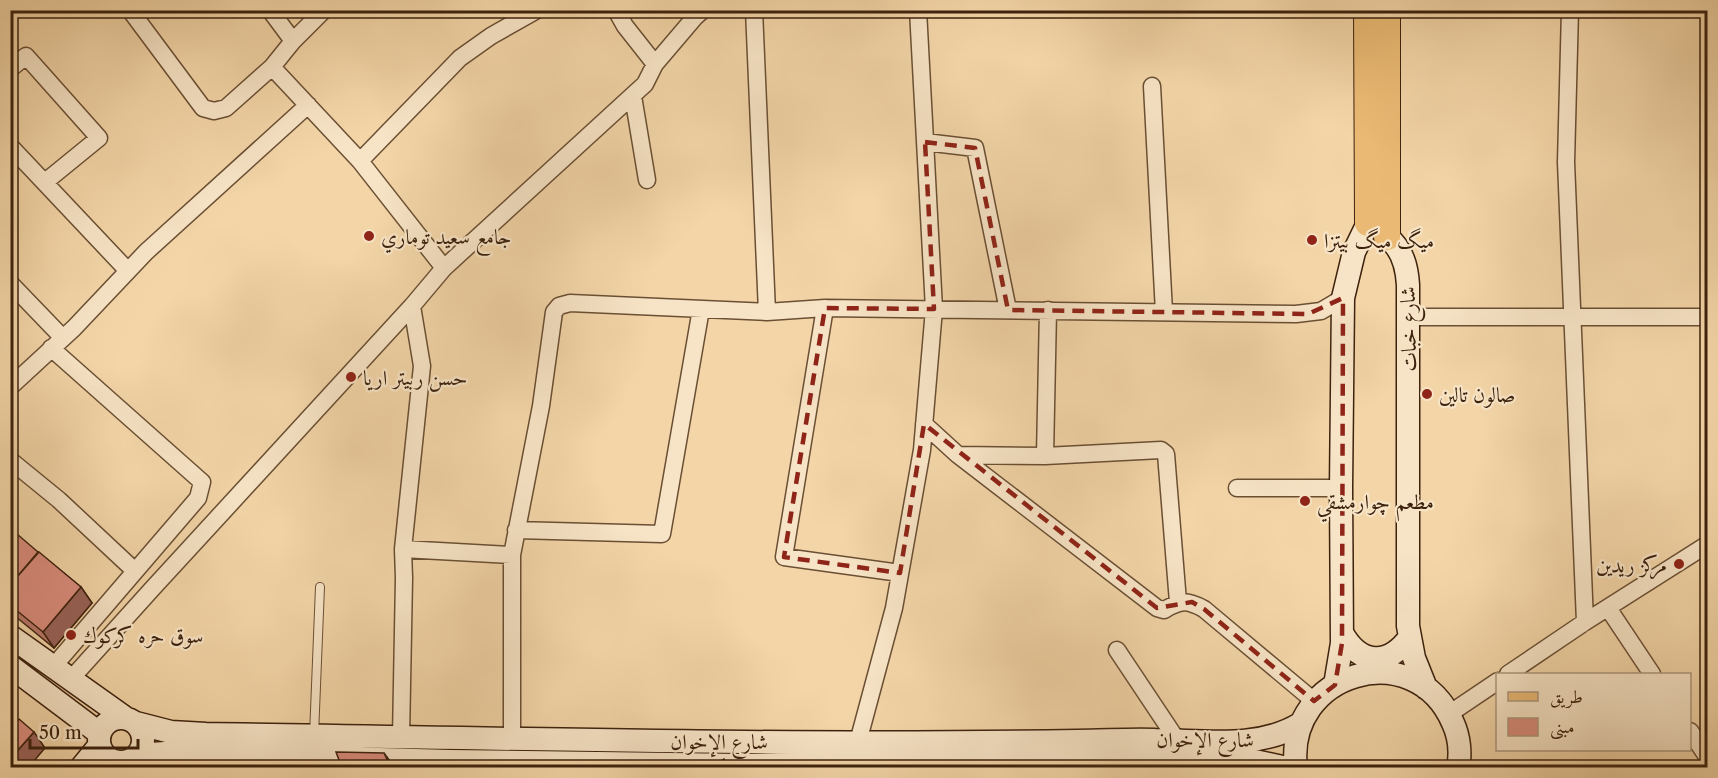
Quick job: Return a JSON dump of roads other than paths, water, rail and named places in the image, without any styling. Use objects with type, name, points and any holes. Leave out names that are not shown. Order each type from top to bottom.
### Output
[{"type":"main road","points":[[1367,10],[1377,230]]},
{"type":"main road","points":[[1335,685],[1340,662],[1342,633],[1343,298],[1354,252],[1377,230],[1387,10]]},
{"type":"main road","name":"شارع خبات","points":[[1377,230],[1396,246],[1404,263],[1408,285],[1408,610],[1414,658],[1426,688]]},
{"type":"main road","points":[[1342,633],[1350,646],[1363,657],[1382,658],[1397,652],[1410,637]]},
{"type":"main road","name":"شارع الإخوان","points":[[10,636],[130,720],[171,732],[189,734],[512,739],[637,752],[858,742],[1170,755],[1263,739],[1283,733],[1300,724]]},
{"type":"main road","points":[[10,666],[99,740],[106,758],[124,762],[165,753],[197,761],[580,765],[637,752],[741,766],[1170,755],[1228,758],[1278,765]]},
{"type":"main road","points":[[1296,768],[1295,747],[1300,724],[1314,701],[1335,685],[1355,675],[1385,672],[1413,680],[1439,700],[1456,729],[1459,746],[1458,768]]},
{"type":"main road","points":[[81,768],[99,740],[106,722],[117,717],[130,720],[140,729],[143,742],[124,762]]},
{"type":"main road","points":[[1263,739],[1272,746],[1278,765]]},
{"type":"street","points":[[130,10],[203,108],[214,111],[226,108],[272,67],[293,41],[324,10]]},
{"type":"street","points":[[270,10],[293,41]]},
{"type":"street","points":[[360,161],[460,58],[491,36],[537,10]]},
{"type":"street","points":[[616,10],[625,26],[656,64]]},
{"type":"street","points":[[62,673],[152,589],[412,306],[444,268],[580,141],[645,84],[656,64],[694,17],[703,10]]},
{"type":"street","points":[[754,10],[767,312]]},
{"type":"street","points":[[858,742],[894,608],[922,450],[934,309],[918,10]]},
{"type":"street","points":[[1570,10],[1566,162],[1585,622]]},
{"type":"street","points":[[10,69],[26,56],[99,138],[45,182]]},
{"type":"street","points":[[272,67],[360,161],[444,268]]},
{"type":"street","points":[[1152,86],[1164,312]]},
{"type":"street","points":[[633,96],[647,180]]},
{"type":"street","points":[[10,387],[57,343],[154,244],[308,105]]},
{"type":"street","points":[[925,142],[975,148],[1008,310]]},
{"type":"street","points":[[10,146],[128,271]]},
{"type":"street","points":[[10,283],[57,343],[202,482],[198,498],[135,571],[62,673]]},
{"type":"street","points":[[512,739],[512,555],[541,406],[554,312],[559,306],[570,303],[767,312],[825,308],[1308,314],[1321,311],[1343,298]]},
{"type":"street","points":[[401,737],[404,578],[402,549],[422,366],[412,306]]},
{"type":"street","points":[[825,308],[784,557],[900,573]]},
{"type":"street","points":[[516,530],[662,534],[701,309]]},
{"type":"street","points":[[1045,456],[1048,310]]},
{"type":"street","points":[[1409,317],[1707,317]]},
{"type":"street","points":[[924,424],[958,455],[1157,608],[1164,610],[1178,602],[1192,602],[1204,609],[1314,701]]},
{"type":"street","points":[[958,455],[1045,456],[1161,450],[1166,454],[1178,602]]},
{"type":"street","points":[[10,460],[59,500],[135,571]]},
{"type":"street","points":[[1237,488],[1341,488]]},
{"type":"street","points":[[1511,673],[1585,622],[1707,544]]},
{"type":"street","points":[[402,549],[512,555]]},
{"type":"street","points":[[1608,608],[1651,673]]},
{"type":"street","points":[[1118,650],[1170,755]]},
{"type":"street","points":[[1449,714],[1496,682]]},
{"type":"street","points":[[1691,734],[1707,758]]},
{"type":"lane","points":[[314,736],[320,587]]},
{"type":"place","name":"جامع سعيد توماري","points":[[369,236]]},
{"type":"place","name":"ميگ ميگ بيتزا","points":[[1312,240]]},
{"type":"place","name":"حسن ربيتر اريا","points":[[351,377]]},
{"type":"place","name":"صالون تالين","points":[[1427,394]]},
{"type":"place","name":"مطعم چوارمشقي","points":[[1305,501]]},
{"type":"place","name":"مركز ريدين","points":[[1679,564]]},
{"type":"place","name":"سوق حره كركوك","points":[[71,635]]}]
